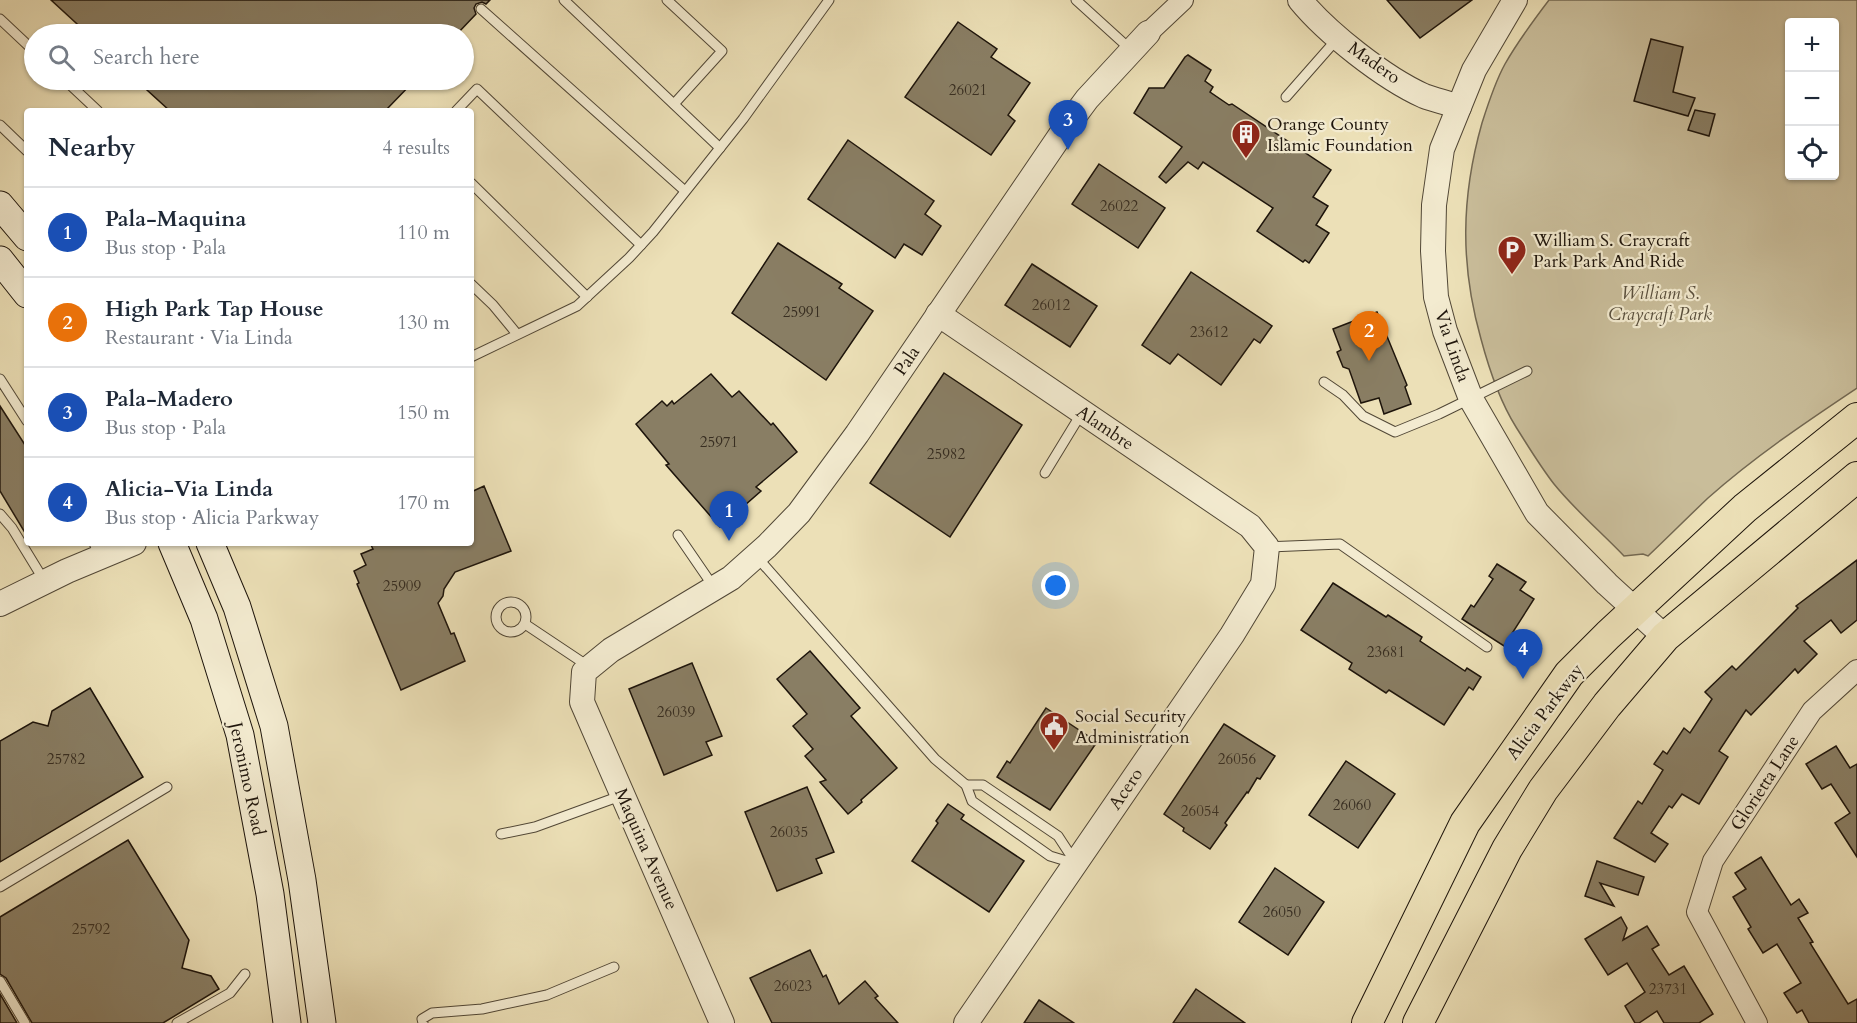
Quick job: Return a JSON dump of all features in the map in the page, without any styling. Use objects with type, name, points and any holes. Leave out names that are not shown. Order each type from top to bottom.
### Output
[{"type":"main road","points":[[0,205],[24,229]]},
{"type":"main road","points":[[0,260],[24,290]]},
{"type":"main road","name":"Alicia Parkway","points":[[1367,1023],[1465,823],[1569,674],[1745,508],[1857,418]]},
{"type":"main road","points":[[1418,1023],[1507,849],[1543,790],[1607,705],[1665,637],[1776,542],[1857,477]]},
{"type":"main road","name":"Jeronimo Road","points":[[173,546],[204,619],[240,735],[270,894],[287,1023]]},
{"type":"main road","name":"Jeronimo Road","points":[[211,546],[237,607],[274,726],[302,880],[322,1023]]},
{"type":"street","name":"Pala","points":[[587,670],[611,650],[731,578],[799,513],[857,434],[1087,99],[1183,0]]},
{"type":"street","name":"Madero","points":[[1300,0],[1310,13],[1371,65],[1423,95],[1459,107]]},
{"type":"street","name":"Via Linda","points":[[1515,0],[1474,70],[1442,150],[1434,205],[1433,251],[1436,297],[1445,331],[1471,399],[1537,513],[1607,584],[1665,637]]},
{"type":"street","name":"Alambre","points":[[938,314],[1251,526],[1267,547]]},
{"type":"street","points":[[0,604],[45,582],[97,550],[118,546]]},
{"type":"street","name":"Acero","points":[[966,1023],[1225,645],[1263,584],[1267,547]]},
{"type":"street","name":"Maquina Avenue","points":[[587,670],[582,702],[722,1023]]},
{"type":"street","name":"Glorietta Lane","points":[[1757,1023],[1698,912],[1713,861],[1812,711],[1856,673]]},
{"type":"lane","points":[[564,0],[720,148]]},
{"type":"lane","points":[[667,0],[722,51],[674,104]]},
{"type":"lane","points":[[474,356],[577,306],[630,258],[720,148],[829,0]]},
{"type":"lane","points":[[1076,0],[1140,42]]},
{"type":"lane","points":[[481,9],[685,191]]},
{"type":"lane","points":[[0,19],[24,42]]},
{"type":"lane","points":[[1286,97],[1339,37]]},
{"type":"lane","points":[[459,108],[477,89],[641,244]]},
{"type":"lane","points":[[76,90],[95,108]]},
{"type":"lane","points":[[0,125],[24,148]]},
{"type":"lane","points":[[474,186],[587,297]]},
{"type":"lane","points":[[474,287],[493,304],[517,334]]},
{"type":"lane","points":[[1324,382],[1343,395],[1363,416],[1395,432],[1527,372]]},
{"type":"lane","points":[[0,379],[24,416]]},
{"type":"lane","points":[[1045,473],[1083,412]]},
{"type":"lane","points":[[0,514],[12,528],[45,582]]},
{"type":"lane","points":[[678,536],[715,588]]},
{"type":"lane","points":[[1267,547],[1340,544],[1487,647]]},
{"type":"lane","points":[[756,556],[934,759],[966,784],[972,801],[1050,856],[1075,863]]},
{"type":"lane","points":[[525,624],[587,670]]},
{"type":"lane","points":[[966,784],[983,785],[1058,836],[1075,863]]},
{"type":"lane","points":[[0,887],[167,787]]},
{"type":"lane","points":[[501,834],[535,827],[622,795]]},
{"type":"lane","points":[[423,1023],[422,1019],[432,1013],[482,1009],[547,995],[614,967]]},
{"type":"lane","points":[[177,1023],[230,993],[245,974]]},
{"type":"lane","points":[[0,981],[25,1023]]},
{"type":"green space","name":"William S. Craycraft Park","points":[[1549,0],[1857,0],[1857,388],[1744,468],[1708,498],[1648,556],[1643,554],[1624,556],[1571,503],[1544,470],[1510,417],[1500,395],[1487,362],[1474,312],[1469,284],[1466,231],[1470,178],[1487,108],[1501,71],[1520,39]]},
{"type":"building","points":[[51,0],[490,0],[486,4],[482,2],[476,4],[474,8],[476,14],[466,24],[77,24]]},
{"type":"building","points":[[1387,0],[1472,0],[1420,38]]},
{"type":"building","points":[[958,22],[997,49],[991,57],[1030,83],[1008,115],[1015,121],[991,155],[905,97]]},
{"type":"building","points":[[1651,39],[1683,47],[1673,92],[1695,98],[1688,116],[1634,101]]},
{"type":"building","name":"Orange County Islamic Foundation","points":[[1188,55],[1211,70],[1205,81],[1213,87],[1210,92],[1229,105],[1232,104],[1331,170],[1313,197],[1328,206],[1316,225],[1329,233],[1309,263],[1305,260],[1303,262],[1257,231],[1273,208],[1203,162],[1198,169],[1188,162],[1166,183],[1159,177],[1182,147],[1134,113],[1149,88],[1164,88]]},
{"type":"building","points":[[147,90],[405,90],[388,108],[167,108]]},
{"type":"building","points":[[1695,110],[1715,114],[1709,136],[1688,130]]},
{"type":"building","points":[[848,140],[934,201],[925,214],[941,226],[922,255],[904,244],[895,258],[808,199]]},
{"type":"building","points":[[1099,164],[1165,208],[1138,248],[1072,204]]},
{"type":"building","points":[[778,243],[842,284],[839,288],[873,311],[826,380],[732,313]]},
{"type":"building","points":[[1032,264],[1097,306],[1070,347],[1005,305]]},
{"type":"building","points":[[1191,272],[1272,326],[1260,343],[1254,339],[1221,385],[1178,354],[1170,364],[1142,345]]},
{"type":"building","points":[[1377,312],[1407,385],[1405,387],[1411,404],[1384,414],[1379,398],[1361,403],[1349,369],[1343,367],[1337,352],[1341,350],[1333,329]]},
{"type":"building","points":[[944,373],[1022,425],[950,537],[870,483]]},
{"type":"building","points":[[711,374],[732,397],[739,391],[771,425],[773,423],[797,452],[756,487],[761,491],[720,527],[666,465],[669,464],[636,424],[662,401],[667,406],[672,401],[674,404]]},
{"type":"building","points":[[0,406],[24,443],[24,531],[0,491]]},
{"type":"building","points":[[484,486],[511,551],[455,572],[438,603],[451,634],[454,633],[465,661],[401,690],[357,584],[359,583],[354,571],[366,565],[361,554],[373,549],[372,546],[474,546],[474,491]]},
{"type":"building","points":[[1857,560],[1857,620],[1841,633],[1831,620],[1804,641],[1817,654],[1798,673],[1795,669],[1751,715],[1746,710],[1719,751],[1728,757],[1699,804],[1682,794],[1672,808],[1669,806],[1651,833],[1668,844],[1655,862],[1614,838],[1638,801],[1642,804],[1663,770],[1654,764],[1663,751],[1667,754],[1684,728],[1690,733],[1712,699],[1705,692],[1732,666],[1736,670],[1798,608],[1796,606]]},
{"type":"building","points":[[1497,564],[1526,582],[1520,590],[1534,599],[1504,646],[1462,619],[1471,605],[1474,607],[1493,579],[1489,576]]},
{"type":"building","points":[[1333,583],[1422,637],[1420,641],[1465,671],[1467,668],[1481,677],[1473,690],[1469,687],[1444,725],[1389,690],[1386,693],[1349,669],[1352,663],[1301,630]]},
{"type":"building","points":[[810,651],[860,708],[851,716],[897,768],[848,814],[820,782],[826,780],[805,756],[813,749],[793,726],[807,714],[777,679]]},
{"type":"building","points":[[692,663],[722,736],[706,742],[712,755],[664,775],[629,689]]},
{"type":"building","points":[[90,688],[143,777],[0,862],[0,741],[33,722],[48,726],[52,711]]},
{"type":"building","name":"Social Security Administration","points":[[1046,708],[1097,742],[1050,810],[997,777],[1007,761],[1010,763]]},
{"type":"building","points":[[1224,724],[1275,756],[1225,823],[1227,825],[1210,849],[1183,831],[1184,828],[1164,814]]},
{"type":"building","points":[[1836,746],[1850,768],[1857,764],[1857,857],[1835,823],[1850,813],[1831,784],[1822,789],[1806,764]]},
{"type":"building","points":[[1346,761],[1395,794],[1358,848],[1309,815]]},
{"type":"building","points":[[807,787],[834,852],[816,859],[822,873],[777,891],[745,812]]},
{"type":"building","points":[[948,804],[964,815],[961,819],[1024,861],[989,912],[912,861]]},
{"type":"building","points":[[128,840],[189,940],[182,968],[211,976],[219,989],[163,1023],[32,1023],[6,978],[0,974],[0,917]]},
{"type":"building","points":[[1761,857],[1791,905],[1799,899],[1808,913],[1798,918],[1813,942],[1810,943],[1848,1004],[1857,999],[1857,1023],[1809,1023],[1802,1010],[1797,1013],[1784,993],[1801,983],[1777,944],[1763,953],[1748,929],[1751,927],[1733,897],[1746,889],[1735,873]]},
{"type":"building","points":[[1597,861],[1644,877],[1638,895],[1600,883],[1614,906],[1585,896]]},
{"type":"building","points":[[1275,868],[1324,902],[1288,955],[1239,922]]},
{"type":"building","points":[[1621,917],[1627,928],[1623,940],[1647,926],[1659,945],[1652,949],[1669,975],[1684,966],[1713,1014],[1699,1023],[1664,1023],[1657,1011],[1639,1023],[1635,1023],[1625,1006],[1645,992],[1627,963],[1608,975],[1585,939]]},
{"type":"building","points":[[810,950],[823,977],[826,975],[839,1004],[865,981],[878,996],[875,998],[898,1023],[772,1023],[750,978]]},
{"type":"building","points":[[1196,989],[1245,1023],[1173,1023]]},
{"type":"building","points":[[0,994],[17,1023],[0,1023]]},
{"type":"building","points":[[1039,1000],[1074,1023],[1024,1023]]},
{"type":"place","name":"Pala-Madero","points":[[1068,150]]},
{"type":"place","name":"Orange County Islamic Foundation","points":[[1246,160]]},
{"type":"place","name":"William S. Craycraft Park Park And Ride","points":[[1512,276]]},
{"type":"place","name":"High Park Tap House","points":[[1369,361]]},
{"type":"place","name":"Pala-Maquina","points":[[729,541]]},
{"type":"place","name":"Alicia-Via Linda","points":[[1523,679]]},
{"type":"place","name":"Social Security Administration","points":[[1054,752]]}]
